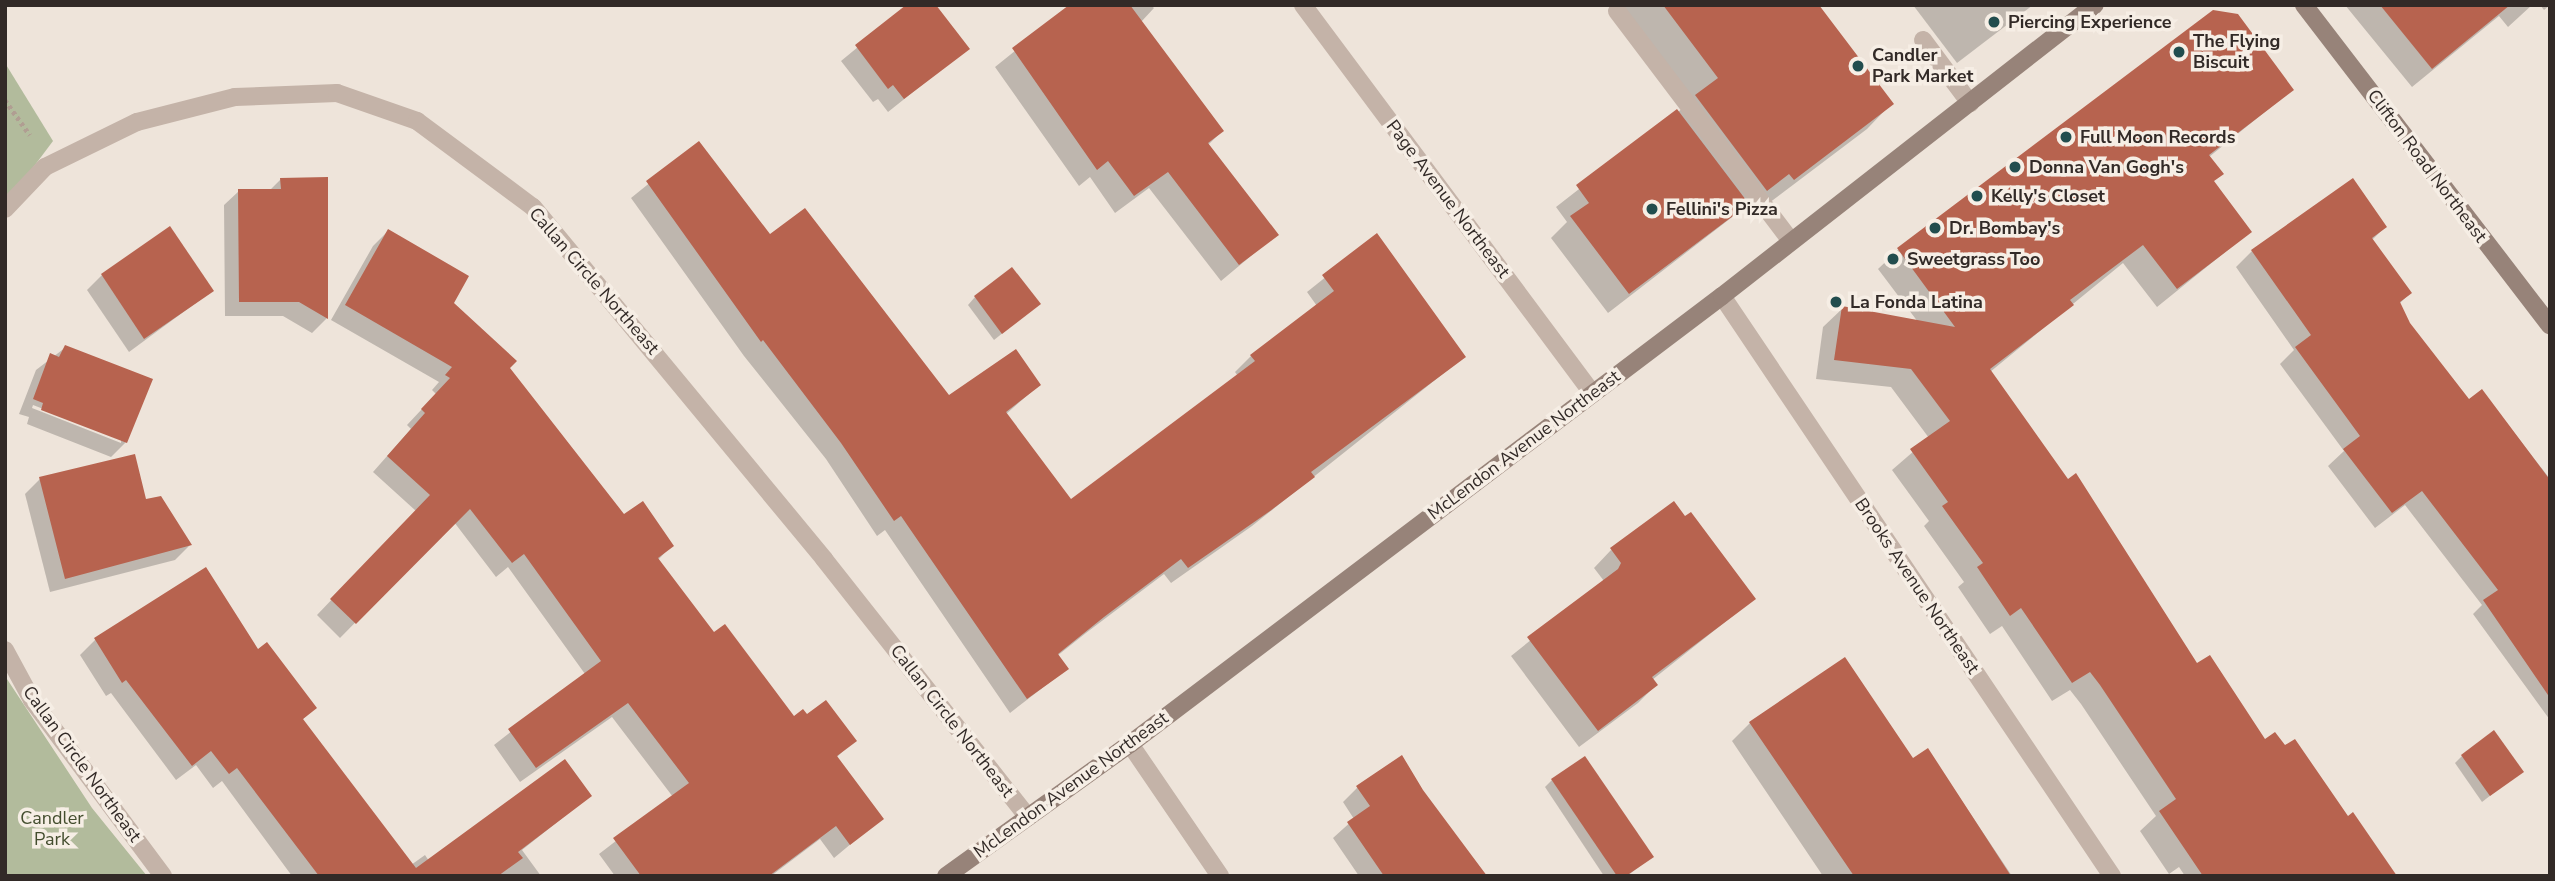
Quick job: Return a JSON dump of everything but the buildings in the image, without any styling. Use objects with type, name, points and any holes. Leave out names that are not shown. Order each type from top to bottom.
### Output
[{"type":"street","name":"Page Avenue Northeast","points":[[1303,5],[1592,393]]},
{"type":"street","name":"McLendon Avenue Northeast","points":[[946,876],[1130,744],[1722,296],[2095,5]]},
{"type":"street","name":"Clifton Road Northeast","points":[[2304,5],[2550,327]]},
{"type":"street","points":[[1617,11],[1791,241]]},
{"type":"street","points":[[1923,40],[1970,103]]},
{"type":"street","name":"Callan Circle Northeast","points":[[5,209],[45,167],[137,122],[235,97],[337,93],[416,121],[533,207],[798,527],[1028,817]]},
{"type":"street","name":"Brooks Avenue Northeast","points":[[1722,296],[2112,876]]},
{"type":"street","name":"Callan Circle Northeast","points":[[5,650],[32,700],[163,876]]},
{"type":"street","points":[[1130,744],[1220,876]]},
{"type":"path","points":[[5,100],[45,167]]},
{"type":"green space","points":[[5,63],[53,141],[5,205]]},
{"type":"green space","name":"Candler Park","points":[[5,676],[92,808],[147,876],[5,876]]},
{"type":"place","name":"Piercing Experience","points":[[1994,22]]},
{"type":"place","name":"The Flying Biscuit","points":[[2179,52]]},
{"type":"place","name":"Candler Park Market","points":[[1858,66]]},
{"type":"place","name":"Full Moon Records","points":[[2066,137]]},
{"type":"place","name":"Donna Van Gogh's","points":[[2015,167]]},
{"type":"place","name":"Kelly's Closet","points":[[1977,196]]},
{"type":"place","name":"Fellini's Pizza","points":[[1652,209]]},
{"type":"place","name":"Dr. Bombay's","points":[[1935,228]]},
{"type":"place","name":"Sweetgrass Too","points":[[1893,259]]},
{"type":"place","name":"La Fonda Latina","points":[[1836,302]]}]
